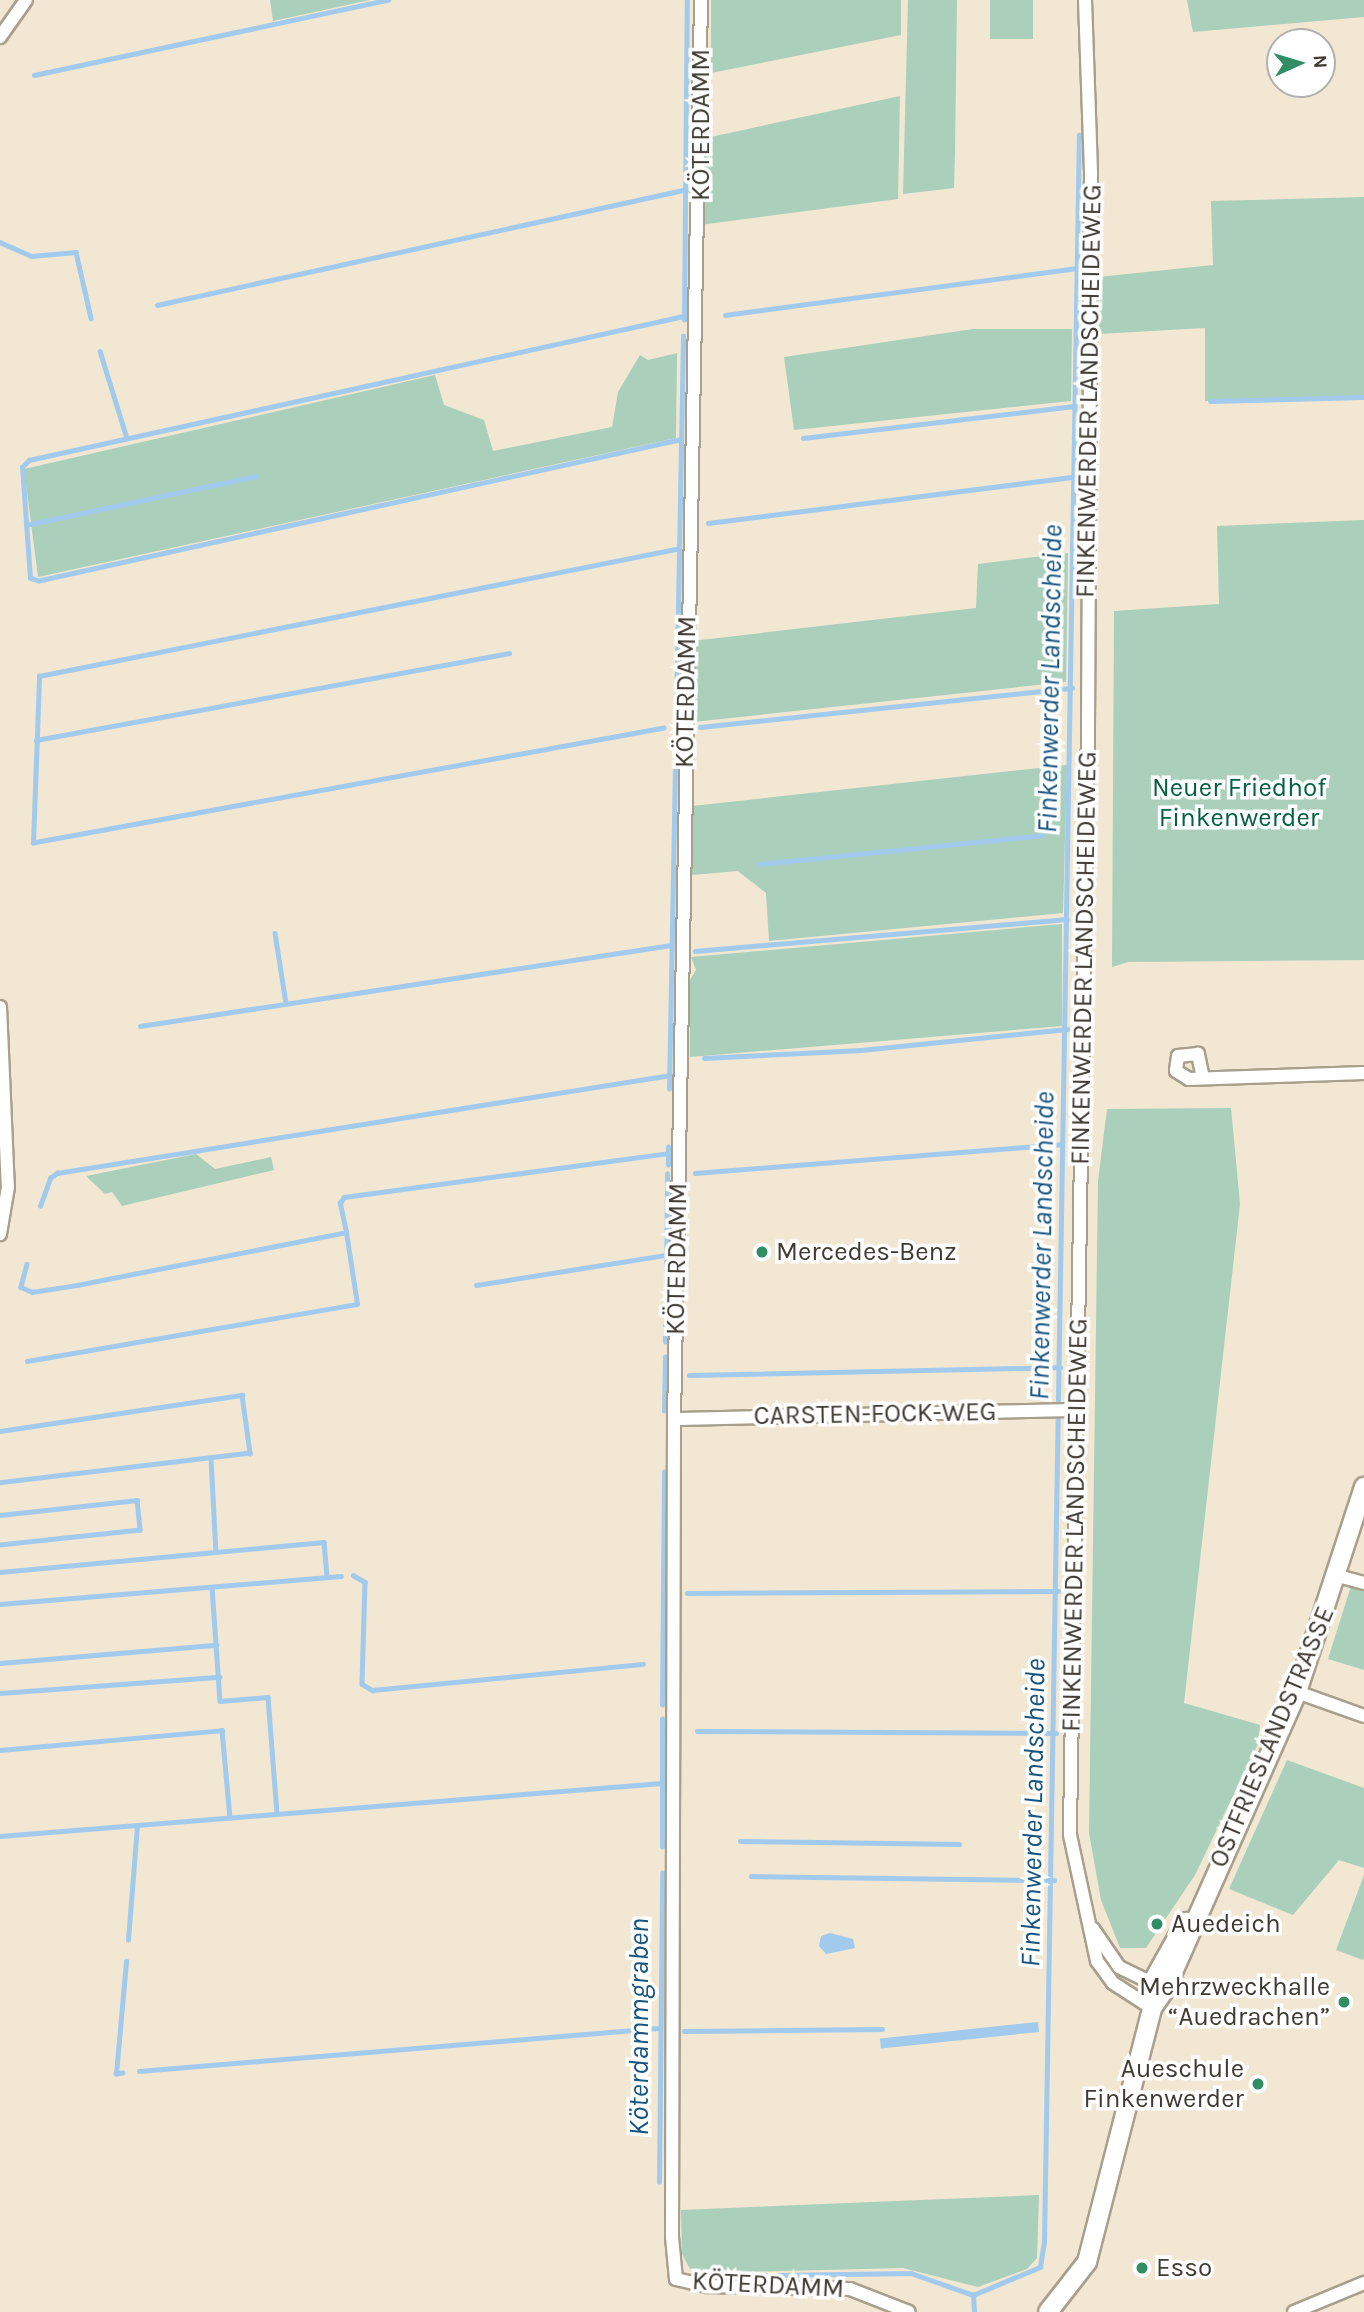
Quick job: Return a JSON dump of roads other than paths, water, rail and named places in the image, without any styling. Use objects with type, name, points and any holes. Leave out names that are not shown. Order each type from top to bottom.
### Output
[{"type":"street","points":[[1,36],[26,0]]},
{"type":"street","name":"KÖTERDAMM","points":[[701,0],[674,1419],[672,2237],[676,2279],[707,2286],[850,2289],[909,2312]]},
{"type":"street","name":"FINKENWERDER LANDSCHEIDEWEG","points":[[1085,0],[1091,172],[1088,721],[1071,1410],[1070,1835],[1085,1915],[1105,1974],[1152,2008]]},
{"type":"street","points":[[0,1007],[8,1186],[0,1234]]},
{"type":"street","points":[[1203,1078],[1364,1073]]},
{"type":"street","name":"CARSTEN-FOCK-WEG","points":[[674,1419],[1071,1410]]},
{"type":"street","name":"OSTFRIESLANDSTRASSE","points":[[1055,2310],[1087,2262],[1152,2008],[1297,1692],[1338,1576],[1364,1487]]},
{"type":"street","points":[[1338,1576],[1364,1583]]},
{"type":"street","points":[[1297,1692],[1364,1716]]},
{"type":"street","name":"OSTFRIESLANDSTRASSE","points":[[1152,2008],[1152,1983],[1168,1949],[1199,1906]]},
{"type":"street","name":"FINKENWERDER LANDSCHEIDEWEG","points":[[1085,1915],[1119,1967],[1152,1983]]},
{"type":"street","points":[[1294,2312],[1364,2283]]},
{"type":"water","points":[[830,1933],[853,1939],[855,1948],[826,1954],[819,1946],[821,1936]]},
{"type":"water","points":[[1038,2022],[1039,2032],[881,2049],[880,2039]]},
{"type":"waterway","points":[[34,75],[388,0]]},
{"type":"waterway","points":[[684,320],[687,0]]},
{"type":"waterway","name":"Finkenwerder Landscheide","points":[[974,2312],[973,2295],[1040,2267],[1044,2242],[1079,135]]},
{"type":"waterway","points":[[157,305],[688,189]]},
{"type":"waterway","points":[[0,242],[31,256],[76,252],[91,318]]},
{"type":"waterway","points":[[725,315],[1077,268]]},
{"type":"waterway","points":[[679,440],[39,581],[30,578],[22,467],[29,460],[684,316]]},
{"type":"waterway","points":[[669,1089],[683,336]]},
{"type":"waterway","points":[[100,351],[127,438]]},
{"type":"waterway","points":[[1210,401],[1364,397]]},
{"type":"waterway","points":[[803,438],[1074,406]]},
{"type":"waterway","points":[[26,525],[256,476]]},
{"type":"waterway","points":[[708,523],[1073,477]]},
{"type":"waterway","points":[[664,728],[33,843],[39,676],[676,549]]},
{"type":"waterway","points":[[36,740],[509,653]]},
{"type":"waterway","points":[[700,727],[1072,688]]},
{"type":"waterway","points":[[759,864],[1043,835]]},
{"type":"waterway","points":[[695,951],[1067,919]]},
{"type":"waterway","points":[[275,933],[286,1003]]},
{"type":"waterway","points":[[140,1026],[671,945]]},
{"type":"waterway","points":[[704,1058],[861,1050],[1067,1029]]},
{"type":"waterway","points":[[40,1206],[50,1178],[57,1173],[670,1075]]},
{"type":"waterway","points":[[695,1173],[1061,1144]]},
{"type":"waterway","name":"Köterdammgraben","points":[[668,1147],[668,1165]]},
{"type":"waterway","points":[[27,1264],[21,1287],[32,1292],[77,1285],[346,1232],[340,1203],[344,1197],[668,1153]]},
{"type":"waterway","name":"Köterdammgraben","points":[[666,1295],[667,1174]]},
{"type":"waterway","points":[[27,1361],[357,1304],[346,1232]]},
{"type":"waterway","points":[[476,1285],[666,1255]]},
{"type":"waterway","name":"Köterdammgraben","points":[[665,1307],[665,1342]]},
{"type":"waterway","name":"Köterdammgraben","points":[[664,1411],[665,1357]]},
{"type":"waterway","points":[[689,1375],[1060,1367]]},
{"type":"waterway","points":[[0,1431],[242,1395],[250,1453],[0,1483]]},
{"type":"waterway","points":[[211,1458],[216,1552]]},
{"type":"waterway","name":"Köterdammgraben","points":[[662,1705],[664,1472]]},
{"type":"waterway","points":[[0,1515],[137,1500],[140,1530],[0,1545]]},
{"type":"waterway","points":[[0,1572],[324,1542],[327,1577]]},
{"type":"waterway","points":[[353,1575],[365,1582],[362,1684],[372,1690],[643,1664]]},
{"type":"waterway","points":[[0,1604],[341,1576]]},
{"type":"waterway","points":[[212,1587],[220,1701],[268,1697],[277,1814]]},
{"type":"waterway","points":[[687,1593],[1058,1591]]},
{"type":"waterway","points":[[0,1663],[216,1645]]},
{"type":"waterway","points":[[0,1693],[219,1677]]},
{"type":"waterway","name":"Köterdammgraben","points":[[662,1719],[662,1847]]},
{"type":"waterway","points":[[0,1750],[222,1730],[230,1818]]},
{"type":"waterway","points":[[697,1731],[1056,1733]]},
{"type":"waterway","points":[[0,1836],[662,1783]]},
{"type":"waterway","points":[[128,1940],[137,1825]]},
{"type":"waterway","points":[[740,1841],[959,1844]]},
{"type":"waterway","name":"Köterdammgraben","points":[[659,2182],[662,1873]]},
{"type":"waterway","points":[[751,1876],[1054,1880]]},
{"type":"waterway","points":[[123,2073],[116,2074],[126,1961]]},
{"type":"waterway","points":[[139,2071],[658,2028]]},
{"type":"waterway","points":[[684,2031],[882,2029]]},
{"type":"waterway","points":[[702,2276],[911,2273],[973,2295]]},
{"type":"place","name":"Mercedes-Benz","points":[[762,1252]]},
{"type":"place","name":"Auedeich","points":[[1157,1924]]},
{"type":"place","name":"Mehrzweckhalle “Auedrachen”","points":[[1344,2002]]},
{"type":"place","name":"Aueschule Finkenwerder","points":[[1258,2084]]},
{"type":"place","name":"Esso","points":[[1142,2268]]},
{"type":"park label","name":"Neuer Friedhof Finkenwerder","points":[[1239,803]]}]
